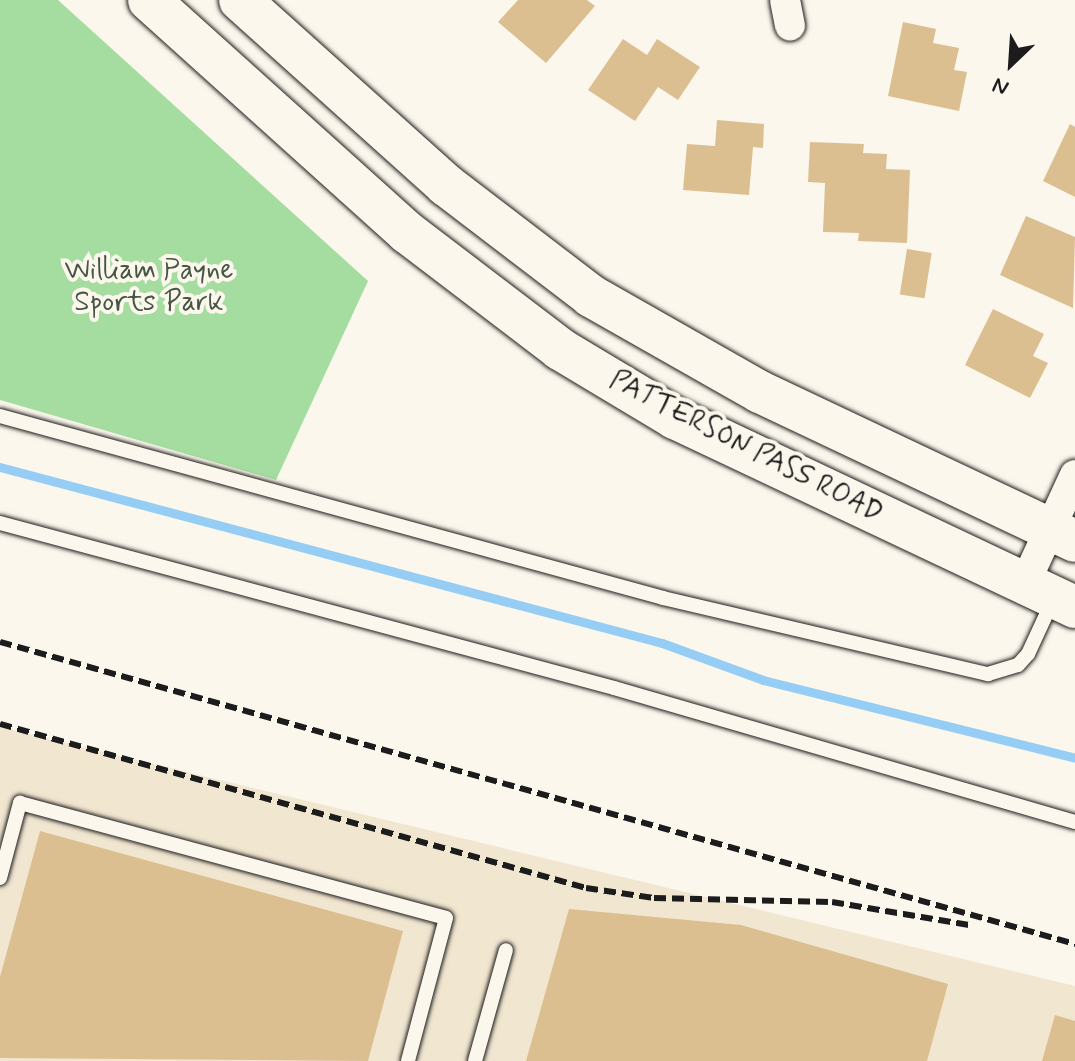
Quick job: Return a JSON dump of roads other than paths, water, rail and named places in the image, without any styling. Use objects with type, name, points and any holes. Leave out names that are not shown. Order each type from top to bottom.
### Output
[{"type":"main road","name":"PATTERSON PASS ROAD","points":[[149,0],[442,261],[560,349],[690,425],[1051,595]]},
{"type":"main road","name":"PATTERSON PASS ROAD","points":[[240,0],[446,185],[591,296],[760,392],[1062,535]]},
{"type":"street","points":[[1051,595],[1075,475]]},
{"type":"lane","points":[[0,416],[663,598],[988,674],[1018,665],[1028,654],[1051,595]]},
{"type":"lane","points":[[0,523],[614,688],[1075,822]]},
{"type":"lane","points":[[0,878],[20,803],[446,918],[408,1061]]},
{"type":"lane","points":[[475,1061],[506,950]]},
{"type":"waterway","points":[[0,467],[662,643],[763,680],[1075,758]]},
{"type":"railway","points":[[0,642],[1075,944]]},
{"type":"railway","points":[[0,724],[586,888],[654,898],[832,902],[969,925]]},
{"type":"park label","name":"William Payne Sports Park","points":[[149,287]]}]
